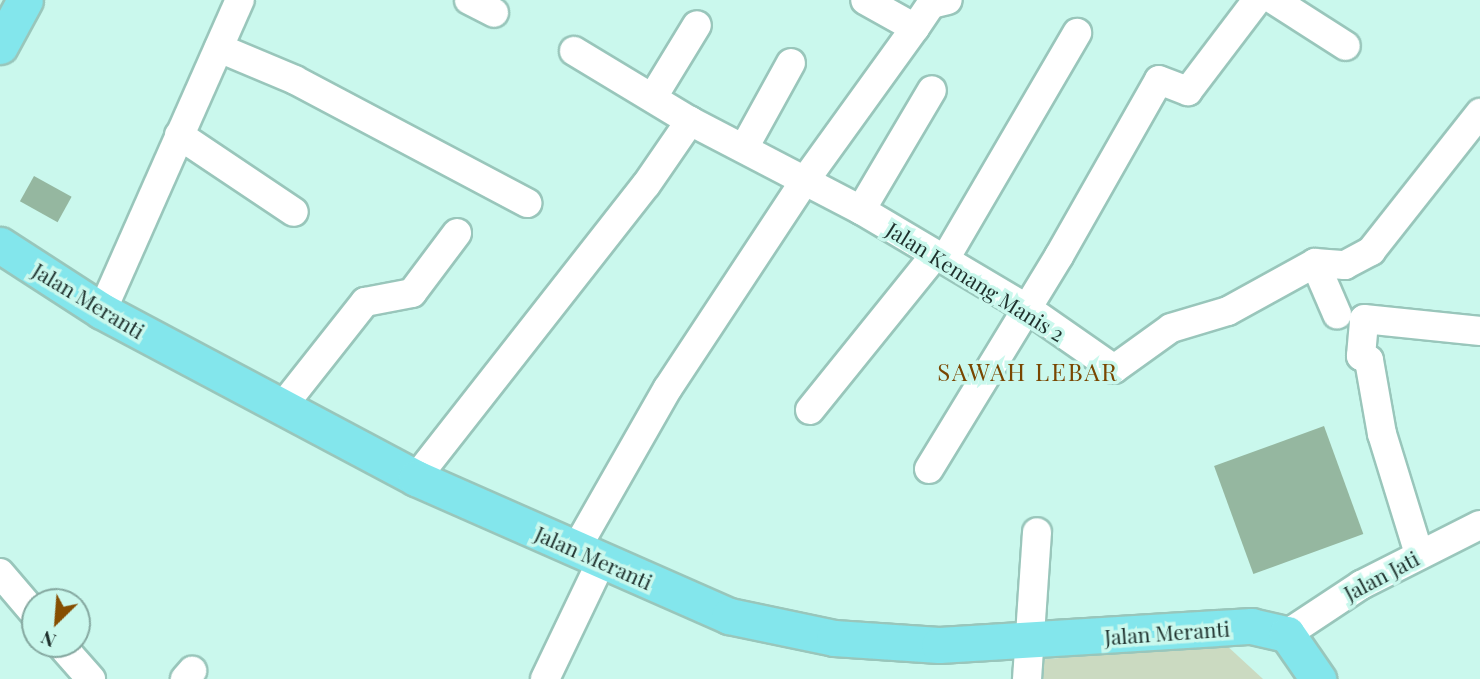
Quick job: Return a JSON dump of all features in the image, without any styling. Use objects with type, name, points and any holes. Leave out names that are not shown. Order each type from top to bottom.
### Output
[{"type":"main road","name":"Jalan Meranti","points":[[0,245],[102,311],[416,478],[690,601],[764,626],[881,643],[1027,641],[1251,626],[1287,634]]},
{"type":"main road","points":[[1287,634],[1318,679]]},
{"type":"street","points":[[102,311],[240,0]]},
{"type":"street","points":[[469,0],[494,13]]},
{"type":"street","points":[[865,0],[915,28]]},
{"type":"street","points":[[545,679],[589,554],[633,443],[806,179],[931,4],[948,0]]},
{"type":"street","points":[[929,469],[1028,309],[1159,80],[1188,91],[1257,0]]},
{"type":"street","points":[[1275,0],[1346,46]]},
{"type":"street","points":[[653,97],[697,25]]},
{"type":"street","points":[[810,410],[940,257],[1077,33]]},
{"type":"street","points":[[219,48],[295,80],[527,203]]},
{"type":"street","name":"Jalan Kemang Manis 2","points":[[574,51],[690,121],[806,179],[861,210],[1028,309],[1117,369],[1171,328],[1227,310],[1315,263],[1345,265],[1378,246],[1480,113]]},
{"type":"street","points":[[744,148],[791,63]]},
{"type":"street","points":[[861,210],[932,90]]},
{"type":"street","points":[[416,478],[646,185],[690,121]]},
{"type":"street","points":[[178,135],[294,212]]},
{"type":"street","points":[[282,407],[365,302],[412,293],[457,233]]},
{"type":"street","points":[[1315,263],[1336,314]]},
{"type":"street","points":[[1419,554],[1382,434],[1369,359],[1361,356],[1364,319],[1480,331]]},
{"type":"street","name":"Jalan Jati","points":[[1287,634],[1324,607],[1419,554],[1480,525]]},
{"type":"street","points":[[1027,679],[1027,641],[1037,533]]},
{"type":"street","points":[[0,573],[21,598]]},
{"type":"street","points":[[72,658],[91,679]]},
{"type":"green space","points":[[1225,644],[1263,679],[1037,679],[1036,660]]},
{"type":"building","points":[[34,176],[72,197],[58,222],[20,201]]},
{"type":"building","points":[[1324,426],[1363,534],[1253,574],[1214,466]]},
{"type":"district","name":"SAWAH LEBAR","points":[[1028,372]]}]
